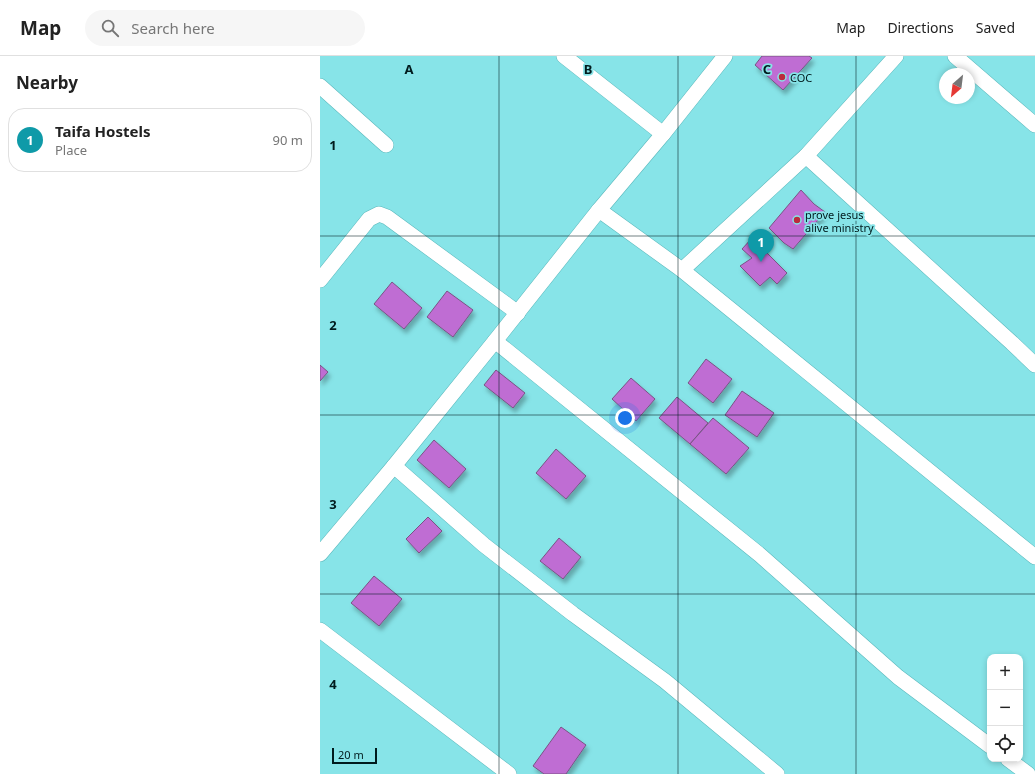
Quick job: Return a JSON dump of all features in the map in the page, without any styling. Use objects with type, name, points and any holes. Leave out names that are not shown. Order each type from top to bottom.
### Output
[{"type":"street","points":[[564,56],[663,134]]},
{"type":"street","points":[[320,554],[394,466],[599,210],[663,134],[725,56]]},
{"type":"street","points":[[682,270],[806,156],[896,56]]},
{"type":"street","points":[[955,56],[1035,125]]},
{"type":"street","points":[[320,86],[386,145]]},
{"type":"street","points":[[806,156],[1035,365]]},
{"type":"street","points":[[599,210],[682,270],[1035,558]]},
{"type":"street","points":[[320,280],[369,219],[379,214],[387,217],[518,313]]},
{"type":"street","points":[[495,341],[760,555],[898,677],[987,744]]},
{"type":"street","points":[[394,466],[484,545],[572,614],[665,681],[777,774]]},
{"type":"street","points":[[320,630],[509,774]]},
{"type":"street","points":[[1012,762],[1028,774]]},
{"type":"building","name":"COC","points":[[762,56],[809,56],[812,58],[783,90],[755,65]]},
{"type":"building","name":"prove jesus alive ministry","points":[[801,190],[814,204],[825,212],[793,249],[784,243],[769,228]]},
{"type":"building","points":[[752,238],[787,273],[777,284],[770,277],[760,286],[740,266],[752,258],[742,249]]},
{"type":"building","points":[[392,282],[422,308],[404,329],[374,304]]},
{"type":"building","points":[[447,291],[473,310],[453,337],[427,317]]},
{"type":"building","points":[[706,359],[732,379],[713,403],[688,383]]},
{"type":"building","points":[[320,365],[328,372],[320,381]]},
{"type":"building","points":[[496,370],[525,393],[513,408],[484,385]]},
{"type":"building","points":[[631,378],[655,399],[636,421],[612,399]]},
{"type":"building","points":[[742,391],[774,413],[757,437],[725,415]]},
{"type":"building","points":[[677,397],[708,423],[690,444],[659,418]]},
{"type":"building","points":[[713,418],[749,448],[726,474],[690,444]]},
{"type":"building","points":[[434,440],[466,469],[449,488],[417,460]]},
{"type":"building","points":[[556,449],[586,476],[566,499],[536,473]]},
{"type":"building","points":[[428,517],[442,531],[419,553],[406,539]]},
{"type":"building","points":[[559,538],[581,557],[563,579],[540,561]]},
{"type":"building","points":[[374,576],[402,599],[379,626],[351,603]]},
{"type":"building","points":[[561,727],[586,745],[566,774],[544,774],[533,766]]},
{"type":"place","name":"COC","points":[[782,77]]},
{"type":"place","name":"prove jesus alive ministry","points":[[797,220]]},
{"type":"place","name":"Taifa Hostels","points":[[761,262]]}]
